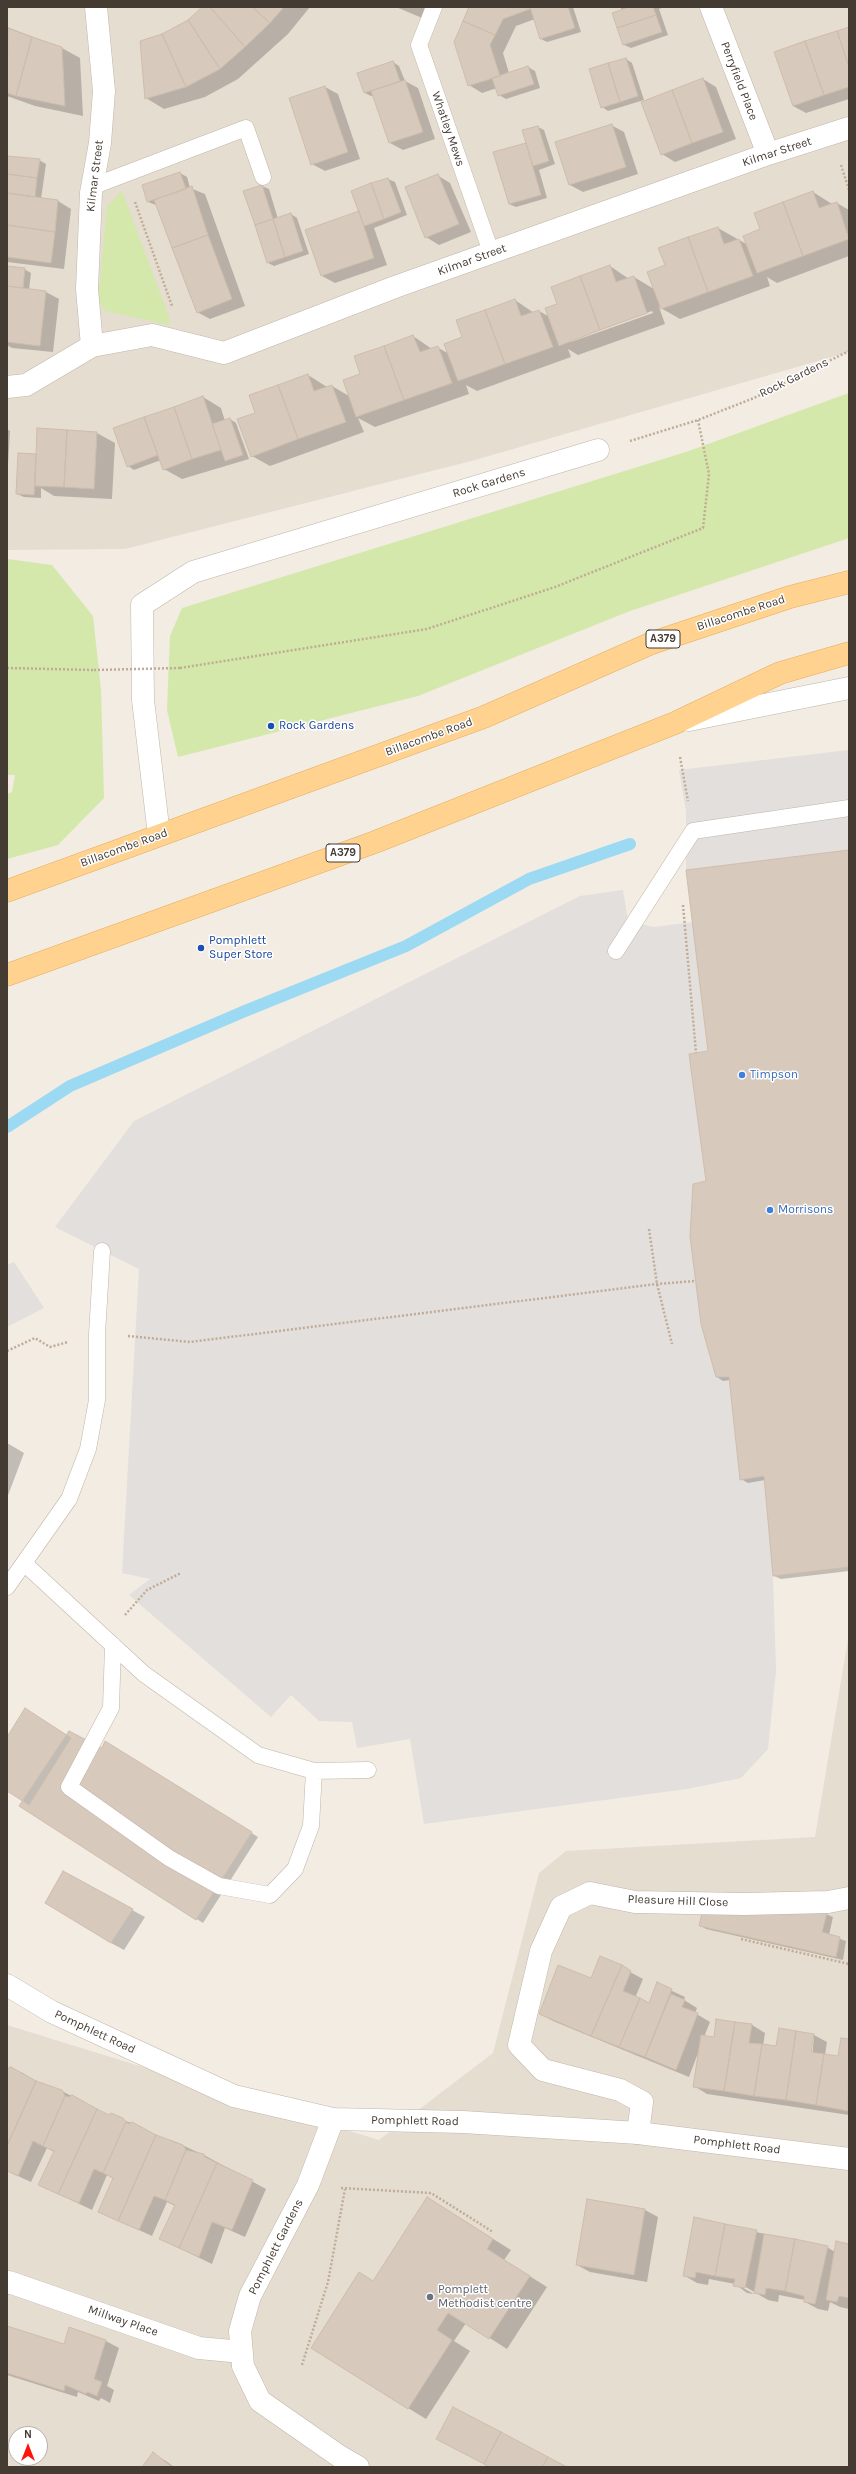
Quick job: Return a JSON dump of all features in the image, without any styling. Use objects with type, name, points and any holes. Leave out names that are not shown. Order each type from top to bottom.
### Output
[{"type":"main road","name":"Billacombe Road","points":[[7,891],[484,717],[652,643],[790,597],[849,582]]},
{"type":"main road","name":"A379","points":[[7,975],[375,842],[675,723],[780,673],[849,653]]},
{"type":"street","name":"Kilmar Street","points":[[92,346],[87,289],[91,187],[100,143],[104,91],[96,7]]},
{"type":"street","name":"Perryfield Place","points":[[711,7],[768,154]]},
{"type":"street","name":"Kilmar Street","points":[[7,387],[26,385],[92,346],[152,335],[224,353],[351,302],[768,154],[849,128]]},
{"type":"street","name":"Rock Gardens","points":[[159,835],[143,700],[142,605],[193,572],[598,450]]},
{"type":"street","points":[[675,723],[849,688]]},
{"type":"street","name":"Pleasure Hill Close","points":[[638,2132],[642,2102],[620,2090],[543,2070],[519,2046],[541,1951],[561,1907],[590,1893],[635,1902],[752,1904],[828,1902],[849,1898]]},
{"type":"street","name":"Pomphlett Road","points":[[7,1985],[52,2012],[234,2096],[333,2120],[462,2122],[638,2132],[849,2160]]},
{"type":"street","name":"Pomphlett Gardens","points":[[333,2120],[310,2180],[250,2296],[240,2330],[243,2366],[260,2401],[338,2456],[358,2467]]},
{"type":"street","name":"Millway Place","points":[[8,2281],[199,2348],[242,2352]]},
{"type":"lane","name":"Whatley Mews","points":[[434,7],[419,45],[492,252]]},
{"type":"lane","points":[[91,187],[246,128],[263,177]]},
{"type":"lane","points":[[616,951],[693,831],[849,808]]},
{"type":"lane","points":[[7,1587],[25,1564],[69,1499],[88,1449],[97,1400],[98,1303],[102,1251]]},
{"type":"lane","points":[[7,1573],[25,1564]]},
{"type":"lane","points":[[25,1564],[144,1674],[258,1755],[314,1771],[368,1770]]},
{"type":"lane","points":[[109,1641],[112,1708],[69,1787],[169,1858],[219,1886],[270,1895],[295,1869],[311,1826],[314,1771]]},
{"type":"path","points":[[125,173],[179,326],[178,341]]},
{"type":"path","name":"Rock Gardens","points":[[598,450],[698,420],[754,398],[849,351]]},
{"type":"path","points":[[7,668],[94,670],[180,668],[427,628],[555,587],[703,528],[709,474],[698,420]]},
{"type":"path","points":[[675,723],[693,831]]},
{"type":"path","points":[[682,898],[696,1053]]},
{"type":"path","points":[[649,1229],[657,1284],[672,1344]]},
{"type":"path","points":[[190,1342],[657,1284],[695,1282]]},
{"type":"path","points":[[109,1641],[147,1590],[181,1573]]},
{"type":"path","points":[[735,1938],[849,1964]]},
{"type":"path","points":[[310,2180],[345,2189],[431,2194],[493,2232]]},
{"type":"path","points":[[302,2365],[328,2282],[345,2189]]},
{"type":"shaded area","points":[[7,7],[849,7],[849,352],[475,460],[125,549],[7,550]]},
{"type":"shaded area","points":[[849,750],[849,850],[686,870],[686,811],[679,770]]},
{"type":"shaded area","points":[[623,890],[628,921],[654,927],[693,922],[708,1051],[689,1054],[706,1181],[693,1184],[690,1236],[701,1324],[716,1377],[729,1377],[740,1479],[764,1476],[773,1576],[776,1671],[768,1749],[741,1778],[687,1789],[424,1824],[410,1739],[357,1748],[352,1722],[319,1721],[291,1695],[271,1717],[129,1595],[150,1579],[122,1573],[139,1269],[55,1227],[134,1121],[580,896]]},
{"type":"shaded area","points":[[14,1262],[44,1308],[7,1327],[7,1265]]},
{"type":"shaded area","points":[[848,1639],[849,2467],[7,2467],[7,2025],[379,2140],[493,2053],[539,1873],[566,1851],[815,1837]]},
{"type":"green space","points":[[122,191],[169,317],[169,325],[105,311],[98,300],[107,206]]},
{"type":"green space","points":[[849,393],[849,538],[630,611],[418,696],[178,757],[167,710],[170,636],[182,608],[686,452]]},
{"type":"green space","points":[[7,559],[52,565],[93,616],[101,690],[104,798],[58,845],[7,859],[7,794],[12,792],[15,775],[7,775]]},
{"type":"building","points":[[202,7],[210,7],[245,47],[220,69],[188,20]]},
{"type":"building","points":[[210,7],[252,7],[270,23],[245,47]]},
{"type":"building","points":[[252,7],[284,7],[270,23]]},
{"type":"building","points":[[469,7],[530,7],[530,9],[503,19],[495,35],[463,21]]},
{"type":"building","points":[[530,7],[568,7],[575,28],[540,39]]},
{"type":"building","points":[[629,7],[653,7],[656,15],[617,28],[612,13]]},
{"type":"building","points":[[656,15],[662,32],[623,45],[617,28]]},
{"type":"building","points":[[188,20],[220,69],[186,87],[162,34]]},
{"type":"building","points":[[463,21],[495,35],[490,45],[500,76],[468,86],[454,42]]},
{"type":"building","points":[[849,27],[849,67],[837,31]]},
{"type":"building","points":[[8,28],[32,37],[16,96],[7,93]]},
{"type":"building","points":[[837,31],[849,67],[849,87],[824,95],[805,41]]},
{"type":"building","points":[[162,34],[186,87],[145,99],[140,41]]},
{"type":"building","points":[[32,37],[62,47],[65,106],[16,96]]},
{"type":"building","points":[[805,41],[824,95],[793,106],[774,52]]},
{"type":"building","points":[[626,58],[638,96],[620,102],[608,63]]},
{"type":"building","points":[[393,61],[400,81],[364,93],[357,73]]},
{"type":"building","points":[[608,63],[620,102],[601,108],[589,69]]},
{"type":"building","points":[[528,66],[534,84],[498,96],[492,78]]},
{"type":"building","points":[[703,78],[723,132],[692,143],[672,90]]},
{"type":"building","points":[[405,80],[423,132],[389,143],[371,91]]},
{"type":"building","points":[[325,86],[348,152],[311,165],[289,98]]},
{"type":"building","points":[[672,90],[692,143],[661,155],[641,102]]},
{"type":"building","points":[[612,124],[626,167],[569,185],[555,142]]},
{"type":"building","points":[[538,126],[549,161],[533,166],[522,130]]},
{"type":"building","points":[[526,143],[541,195],[509,204],[493,152]]},
{"type":"building","points":[[7,156],[40,159],[37,178],[7,174]]},
{"type":"building","points":[[180,172],[186,189],[147,202],[142,185]]},
{"type":"building","points":[[7,174],[37,178],[35,197],[7,193]]},
{"type":"building","points":[[438,174],[459,224],[425,238],[405,187]]},
{"type":"building","points":[[388,178],[401,212],[384,219],[371,183]]},
{"type":"building","points":[[371,183],[384,219],[364,226],[351,191]]},
{"type":"building","points":[[262,185],[273,219],[255,225],[243,191]]},
{"type":"building","points":[[192,186],[208,235],[172,248],[154,200]]},
{"type":"building","points":[[813,191],[819,208],[837,202],[849,239],[803,256],[783,202]]},
{"type":"building","points":[[7,193],[58,200],[55,232],[7,225]]},
{"type":"building","points":[[783,202],[803,256],[757,273],[743,236],[760,229],[754,213]]},
{"type":"building","points":[[359,211],[374,258],[321,276],[305,230]]},
{"type":"building","points":[[291,213],[303,251],[285,257],[273,219]]},
{"type":"building","points":[[273,219],[285,257],[267,263],[255,225]]},
{"type":"building","points":[[7,225],[55,232],[51,263],[7,257]]},
{"type":"building","points":[[718,227],[724,244],[739,239],[753,276],[708,292],[688,237]]},
{"type":"building","points":[[208,235],[232,299],[197,313],[172,248]]},
{"type":"building","points":[[688,237],[708,292],[661,309],[647,272],[665,265],[658,248]]},
{"type":"building","points":[[610,265],[616,282],[634,276],[647,313],[600,330],[580,276]]},
{"type":"building","points":[[7,266],[25,268],[23,288],[7,286]]},
{"type":"building","points":[[580,276],[600,330],[559,346],[545,308],[557,304],[551,287]]},
{"type":"building","points":[[7,286],[46,291],[40,346],[7,342]]},
{"type":"building","points":[[515,299],[521,316],[539,310],[553,347],[505,364],[485,310]]},
{"type":"building","points":[[485,310],[505,364],[458,381],[444,344],[462,337],[456,320]]},
{"type":"building","points":[[413,335],[420,352],[438,346],[452,383],[404,400],[384,346]]},
{"type":"building","points":[[384,346],[404,400],[356,417],[343,380],[360,374],[354,356]]},
{"type":"building","points":[[308,374],[314,391],[332,385],[346,422],[298,439],[278,385]]},
{"type":"building","points":[[278,385],[298,439],[251,457],[237,419],[255,413],[249,395]]},
{"type":"building","points":[[203,396],[221,450],[192,459],[174,407]]},
{"type":"building","points":[[174,407],[192,459],[163,470],[144,417]]},
{"type":"building","points":[[144,417],[158,455],[127,467],[113,428]]},
{"type":"building","points":[[230,418],[243,455],[225,461],[212,424]]},
{"type":"building","points":[[37,428],[67,430],[64,487],[35,486]]},
{"type":"building","points":[[67,430],[97,432],[94,489],[64,487]]},
{"type":"building","points":[[18,453],[36,454],[34,495],[16,494]]},
{"type":"building","name":"Morrisons","points":[[849,850],[849,1567],[773,1576],[764,1476],[740,1480],[729,1377],[716,1377],[701,1324],[690,1236],[693,1184],[706,1181],[689,1054],[708,1051],[686,870]]},
{"type":"building","points":[[25,1708],[71,1738],[29,1805],[7,1791],[7,1737]]},
{"type":"building","points":[[69,1731],[102,1748],[105,1741],[252,1832],[196,1920],[19,1806]]},
{"type":"building","points":[[63,1871],[133,1909],[111,1943],[45,1903]]},
{"type":"building","points":[[703,1909],[827,1913],[822,1932],[840,1937],[836,1957],[699,1926]]},
{"type":"building","points":[[600,1956],[622,1965],[591,2036],[539,2014],[558,1965],[591,1978]]},
{"type":"building","points":[[622,1965],[631,1971],[623,1991],[640,1998],[619,2047],[591,2036]]},
{"type":"building","points":[[657,1982],[672,1989],[645,2057],[619,2047],[640,1998],[649,2003]]},
{"type":"building","points":[[671,1994],[685,2000],[682,2007],[698,2013],[676,2070],[645,2057]]},
{"type":"building","points":[[716,2019],[735,2022],[724,2091],[693,2087],[701,2035],[714,2037]]},
{"type":"building","points":[[735,2022],[752,2024],[749,2043],[762,2044],[754,2096],[724,2091]]},
{"type":"building","points":[[779,2028],[796,2031],[786,2100],[754,2096],[762,2044],[776,2046]]},
{"type":"building","points":[[796,2031],[814,2034],[811,2052],[824,2054],[816,2105],[786,2100]]},
{"type":"building","points":[[841,2038],[849,2039],[848,2111],[816,2105],[824,2054],[838,2056]]},
{"type":"building","points":[[11,2067],[36,2081],[7,2146],[7,2069]]},
{"type":"building","points":[[36,2081],[62,2090],[65,2096],[43,2146],[33,2141],[18,2176],[7,2171],[7,2146]]},
{"type":"building","points":[[72,2095],[97,2109],[58,2194],[38,2185],[54,2151],[43,2146],[65,2096],[69,2097]]},
{"type":"building","points":[[97,2109],[109,2115],[111,2113],[123,2118],[126,2122],[103,2173],[94,2169],[79,2203],[58,2194]]},
{"type":"building","points":[[126,2122],[129,2124],[132,2122],[156,2135],[118,2221],[98,2212],[113,2178],[103,2173]]},
{"type":"building","points":[[156,2135],[183,2145],[186,2150],[165,2200],[154,2196],[139,2230],[118,2221]]},
{"type":"building","points":[[186,2150],[204,2154],[205,2157],[217,2163],[179,2248],[159,2239],[175,2205],[165,2200]]},
{"type":"building","points":[[217,2163],[253,2180],[232,2230],[212,2222],[199,2257],[179,2248]]},
{"type":"building","name":"Pomplett Methodist centre","points":[[427,2197],[493,2239],[487,2249],[530,2276],[489,2339],[448,2313],[437,2330],[452,2340],[408,2409],[311,2348],[359,2272],[373,2281]]},
{"type":"building","points":[[587,2199],[645,2209],[634,2275],[576,2265]]},
{"type":"building","points":[[694,2217],[725,2224],[715,2276],[696,2272],[695,2278],[683,2276]]},
{"type":"building","points":[[725,2224],[757,2230],[745,2288],[733,2286],[735,2279],[715,2276]]},
{"type":"building","points":[[764,2234],[795,2239],[785,2291],[766,2288],[765,2295],[754,2293]]},
{"type":"building","points":[[795,2239],[828,2246],[815,2304],[804,2302],[804,2296],[785,2291]]},
{"type":"building","points":[[836,2241],[849,2244],[849,2298],[839,2296],[837,2302],[826,2300]]},
{"type":"building","points":[[7,2326],[64,2344],[69,2327],[106,2340],[94,2379],[102,2382],[97,2396],[87,2392],[86,2394],[65,2385],[64,2391],[7,2373]]},
{"type":"building","points":[[453,2407],[501,2432],[484,2464],[436,2439]]},
{"type":"building","points":[[501,2432],[548,2457],[542,2467],[489,2467],[484,2464]]},
{"type":"building","points":[[153,2452],[172,2467],[142,2467]]},
{"type":"building","points":[[548,2457],[567,2467],[542,2467]]},
{"type":"waterway","points":[[7,1127],[70,1086],[245,1011],[406,946],[529,879],[630,844]]},
{"type":"place","name":"Rock Gardens","points":[[271,726]]},
{"type":"place","name":"Pomphlett Super Store","points":[[201,948]]},
{"type":"place","name":"Timpson","points":[[742,1075]]},
{"type":"place","name":"Morrisons","points":[[770,1210]]},
{"type":"place","name":"Pomplett Methodist centre","points":[[430,2297]]}]
